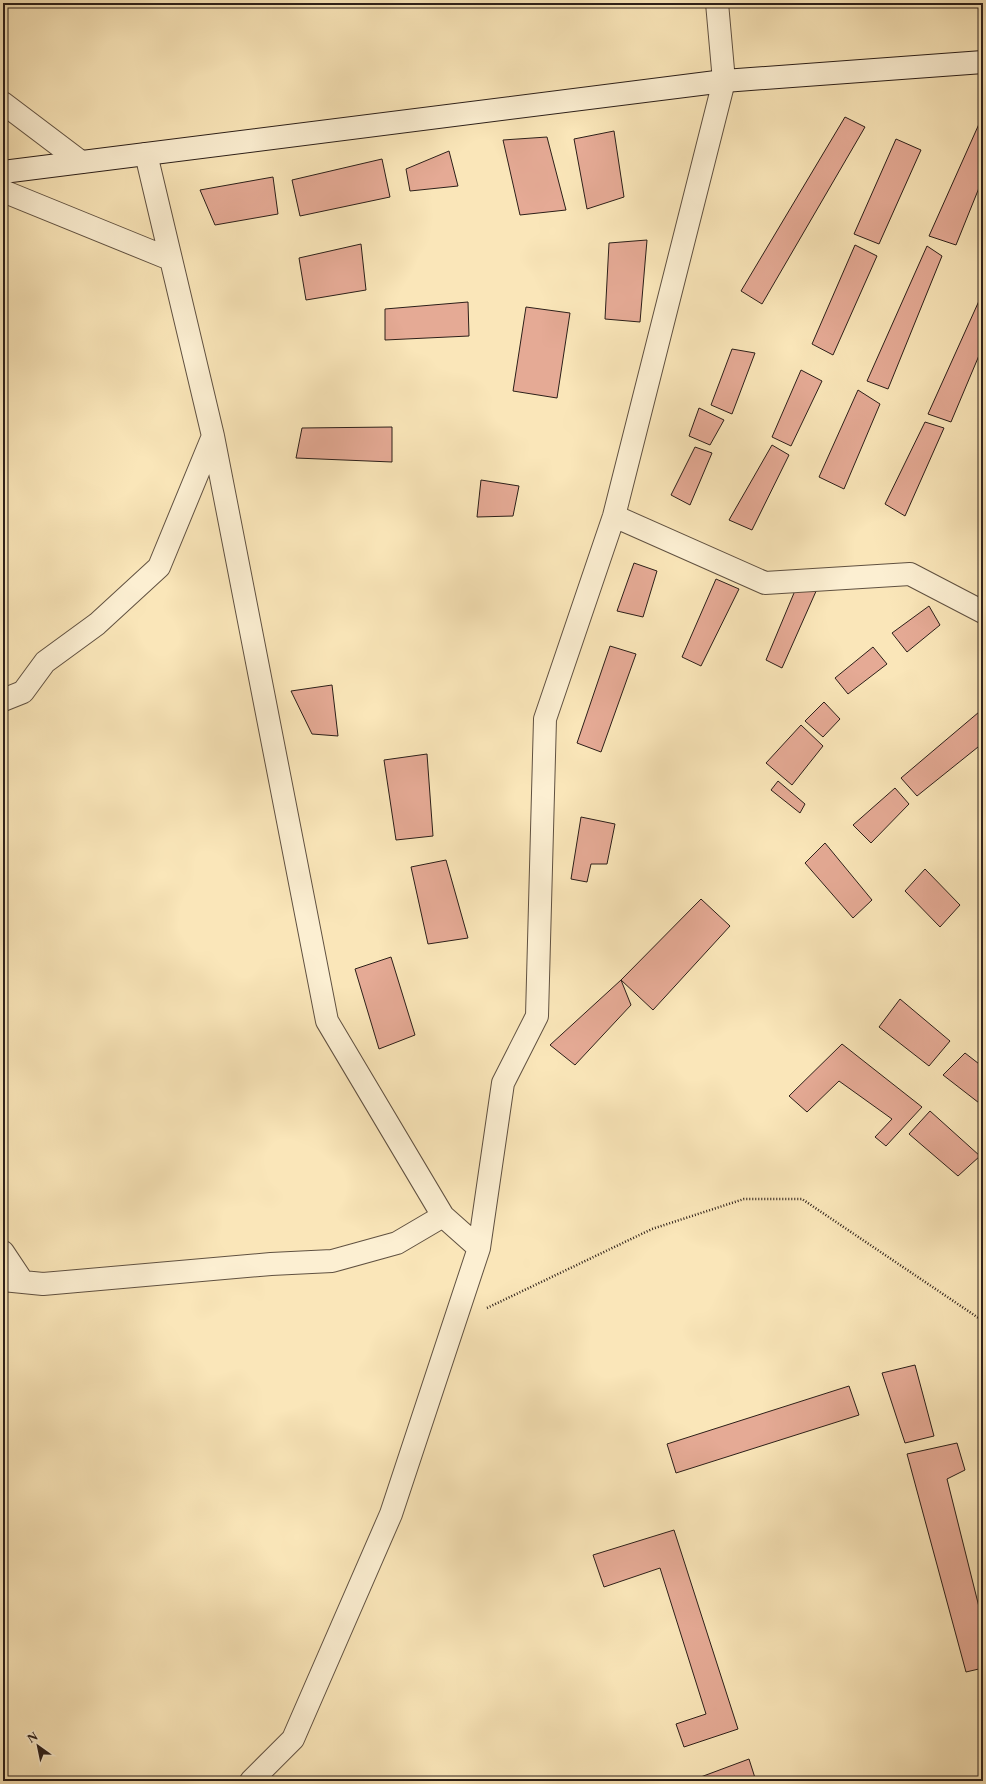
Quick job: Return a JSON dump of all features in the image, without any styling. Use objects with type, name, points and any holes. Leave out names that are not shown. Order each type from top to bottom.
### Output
[{"type":"street","points":[[251,1781],[293,1739],[391,1514],[479,1248],[503,1083],[537,1016],[545,719],[614,516],[724,81],[718,3]]},
{"type":"street","points":[[3,172],[724,81],[983,62]]},
{"type":"street","points":[[3,103],[81,162]]},
{"type":"street","points":[[146,154],[213,436],[327,1021],[442,1216],[479,1248]]},
{"type":"street","points":[[3,191],[170,259]]},
{"type":"street","points":[[3,700],[23,692],[45,662],[97,624],[159,567],[213,436]]},
{"type":"street","points":[[614,516],[765,583],[910,574],[983,612]]},
{"type":"street","points":[[3,1252],[13,1281],[43,1284],[271,1264],[332,1261],[397,1243],[442,1216]]},
{"type":"path","points":[[454,1325],[652,1229],[744,1199],[802,1199],[983,1321]]},
{"type":"building","points":[[983,115],[983,178],[956,245],[929,236]]},
{"type":"building","points":[[845,117],[865,127],[762,304],[741,291]]},
{"type":"building","points":[[614,131],[624,197],[587,209],[574,139]]},
{"type":"building","points":[[547,137],[566,210],[520,215],[503,140]]},
{"type":"building","points":[[896,139],[921,150],[879,244],[854,234]]},
{"type":"building","points":[[449,151],[458,186],[410,191],[406,169]]},
{"type":"building","points":[[382,159],[390,197],[300,216],[292,180]]},
{"type":"building","points":[[273,177],[278,214],[215,225],[200,190]]},
{"type":"building","points":[[647,240],[640,322],[605,319],[609,243]]},
{"type":"building","points":[[361,244],[366,290],[306,300],[299,258]]},
{"type":"building","points":[[855,245],[877,256],[833,355],[812,344]]},
{"type":"building","points":[[927,246],[942,256],[888,389],[867,381]]},
{"type":"building","points":[[983,292],[983,346],[951,422],[928,414]]},
{"type":"building","points":[[468,302],[469,336],[385,340],[385,309]]},
{"type":"building","points":[[526,307],[570,313],[557,398],[513,391]]},
{"type":"building","points":[[732,349],[755,353],[732,414],[711,405]]},
{"type":"building","points":[[801,370],[822,381],[791,446],[772,437]]},
{"type":"building","points":[[858,390],[880,404],[844,489],[819,477]]},
{"type":"building","points":[[699,408],[724,420],[710,445],[689,436]]},
{"type":"building","points":[[925,422],[944,428],[905,516],[885,504]]},
{"type":"building","points":[[392,427],[392,462],[296,458],[302,428]]},
{"type":"building","points":[[772,445],[789,455],[752,530],[729,520]]},
{"type":"building","points":[[695,447],[712,453],[690,505],[671,495]]},
{"type":"building","points":[[481,480],[519,486],[513,516],[477,517]]},
{"type":"building","points":[[634,563],[657,571],[643,617],[617,611]]},
{"type":"building","points":[[716,579],[739,589],[701,666],[682,657]]},
{"type":"building","points":[[799,581],[817,589],[782,668],[766,660]]},
{"type":"building","points":[[929,606],[940,625],[907,652],[892,633]]},
{"type":"building","points":[[610,646],[636,654],[601,752],[577,743]]},
{"type":"building","points":[[873,647],[887,664],[848,694],[835,678]]},
{"type":"building","points":[[332,685],[338,736],[312,734],[291,691]]},
{"type":"building","points":[[824,702],[840,719],[823,737],[805,721]]},
{"type":"building","points":[[979,712],[983,715],[983,743],[917,796],[901,778]]},
{"type":"building","points":[[801,725],[823,746],[792,785],[766,763]]},
{"type":"building","points":[[427,754],[433,836],[396,840],[384,760]]},
{"type":"building","points":[[778,781],[805,804],[800,813],[771,790]]},
{"type":"building","points":[[895,788],[909,804],[871,843],[853,825]]},
{"type":"building","points":[[581,817],[615,824],[607,864],[591,864],[587,882],[571,879]]},
{"type":"building","points":[[825,843],[872,900],[853,918],[805,863]]},
{"type":"building","points":[[446,860],[468,938],[428,944],[411,867]]},
{"type":"building","points":[[925,869],[960,905],[940,927],[905,891]]},
{"type":"building","points":[[701,899],[730,926],[653,1010],[621,980]]},
{"type":"building","points":[[391,957],[415,1035],[379,1049],[355,969]]},
{"type":"building","points":[[621,980],[631,1005],[575,1065],[550,1045]]},
{"type":"building","points":[[900,999],[950,1041],[929,1066],[879,1027]]},
{"type":"building","points":[[842,1044],[922,1107],[886,1146],[875,1137],[892,1119],[839,1081],[807,1112],[789,1096]]},
{"type":"building","points":[[965,1053],[983,1067],[983,1106],[943,1075]]},
{"type":"building","points":[[930,1111],[980,1156],[958,1176],[909,1134]]},
{"type":"building","points":[[915,1365],[934,1436],[905,1443],[882,1373]]},
{"type":"building","points":[[849,1386],[859,1415],[676,1473],[667,1444]]},
{"type":"building","points":[[957,1443],[965,1470],[947,1479],[983,1623],[983,1668],[966,1672],[907,1454]]},
{"type":"building","points":[[674,1530],[738,1729],[684,1747],[676,1724],[706,1714],[660,1568],[604,1587],[593,1555]]},
{"type":"building","points":[[749,1759],[756,1781],[699,1781],[698,1778]]}]
